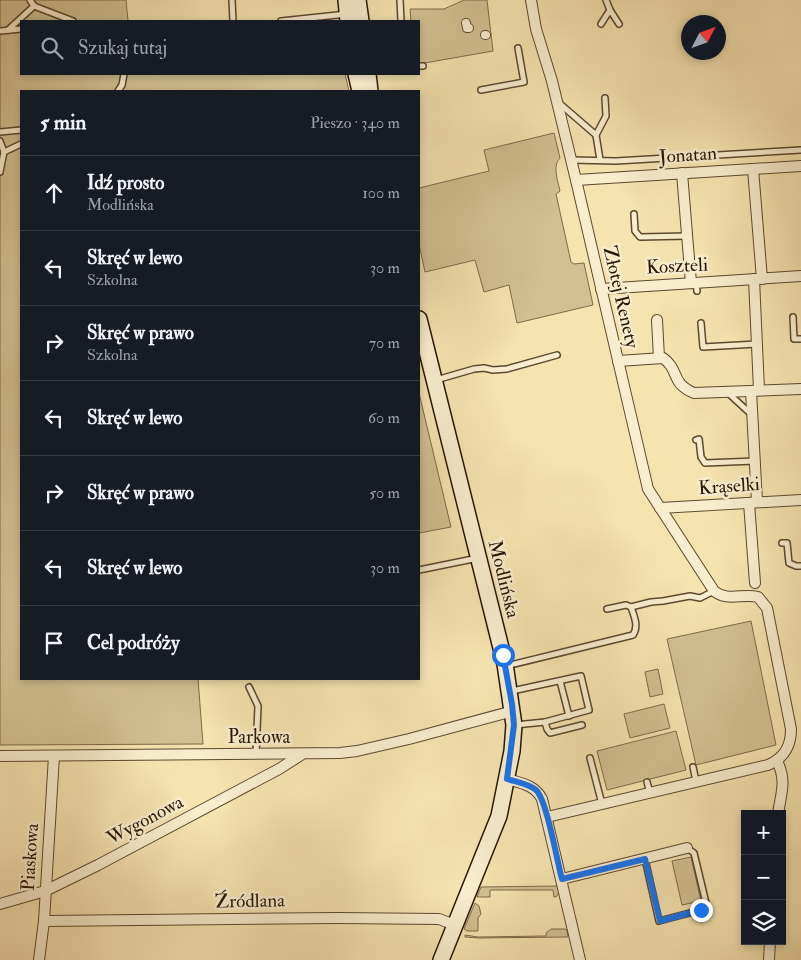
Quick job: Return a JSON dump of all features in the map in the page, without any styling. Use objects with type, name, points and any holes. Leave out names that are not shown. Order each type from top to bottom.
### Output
[{"type":"main road","points":[[351,14],[358,0]]},
{"type":"main road","points":[[356,75],[360,90]]},
{"type":"main road","points":[[368,75],[370,90]]},
{"type":"main road","name":"Modlińska","points":[[420,324],[506,666],[514,718],[507,779],[499,816],[441,960]]},
{"type":"street","name":"Złotej Renety","points":[[531,0],[536,30],[557,102],[648,489],[713,589]]},
{"type":"street","name":"Jonatan","points":[[576,180],[801,166]]},
{"type":"street","points":[[753,169],[758,279],[753,416],[755,583]]},
{"type":"street","points":[[682,173],[687,236],[695,286]]},
{"type":"street","name":"Koszteli","points":[[601,288],[695,286],[801,276]]},
{"type":"street","points":[[657,320],[659,358]]},
{"type":"street","points":[[618,361],[663,358],[669,362],[677,382],[684,389],[694,393],[801,388]]},
{"type":"street","name":"Krąselki","points":[[660,508],[801,500]]},
{"type":"street","points":[[546,817],[768,765],[783,756],[789,746],[791,729],[767,608],[758,597],[726,597],[718,594],[713,589]]},
{"type":"street","name":"Parkowa","points":[[0,756],[256,755],[357,751],[514,718]]},
{"type":"street","name":"Wygonowa","points":[[0,904],[45,891],[98,866],[279,769],[302,754]]},
{"type":"street","name":"Piaskowa","points":[[39,960],[44,921],[54,756]]},
{"type":"street","points":[[777,761],[784,780],[779,810]]},
{"type":"street","points":[[507,779],[532,787],[538,792],[562,879],[580,960]]},
{"type":"street","points":[[562,879],[687,848]]},
{"type":"street","name":"Źródlana","points":[[44,921],[337,918],[439,920],[455,925]]},
{"type":"street","points":[[769,960],[770,945]]},
{"type":"lane","points":[[30,0],[34,6],[70,20]]},
{"type":"lane","points":[[232,0],[233,20]]},
{"type":"lane","points":[[400,0],[401,20]]},
{"type":"lane","points":[[606,0],[619,24]]},
{"type":"lane","points":[[8,30],[34,6]]},
{"type":"lane","points":[[601,24],[610,10]]},
{"type":"lane","points":[[291,20],[351,14]]},
{"type":"lane","points":[[0,31],[20,29]]},
{"type":"lane","points":[[480,90],[524,82],[518,48]]},
{"type":"lane","points":[[118,90],[124,75]]},
{"type":"lane","points":[[600,160],[596,135],[606,116],[604,98]]},
{"type":"lane","points":[[557,102],[596,135]]},
{"type":"lane","points":[[0,132],[20,130]]},
{"type":"lane","points":[[0,141],[4,152],[0,172]]},
{"type":"lane","points":[[4,152],[20,144]]},
{"type":"lane","points":[[571,160],[616,161],[801,150]]},
{"type":"lane","points":[[634,214],[635,231],[640,237],[687,236]]},
{"type":"lane","points":[[793,317],[794,339],[801,339]]},
{"type":"lane","points":[[701,322],[703,347],[757,344]]},
{"type":"lane","points":[[434,380],[474,369],[507,369],[557,356]]},
{"type":"lane","points":[[727,392],[753,416]]},
{"type":"lane","points":[[696,440],[699,439],[701,457],[704,463],[755,461]]},
{"type":"lane","points":[[782,543],[787,543],[789,564],[801,566]]},
{"type":"lane","points":[[420,570],[478,558]]},
{"type":"lane","points":[[607,609],[626,604],[632,607],[690,596],[700,598],[713,589]]},
{"type":"lane","points":[[506,666],[633,635],[636,626],[632,607]]},
{"type":"lane","points":[[510,691],[581,676],[589,710],[546,722],[514,718]]},
{"type":"lane","points":[[560,681],[569,716]]},
{"type":"lane","points":[[249,687],[258,706],[256,755]]},
{"type":"lane","points":[[546,722],[550,733],[582,725]]},
{"type":"lane","points":[[590,758],[602,804]]},
{"type":"lane","points":[[693,767],[696,782]]},
{"type":"lane","points":[[647,782],[650,793]]},
{"type":"lane","points":[[645,859],[660,921],[701,910],[706,903],[694,853],[687,848]]},
{"type":"shaded area","points":[[0,0],[126,0],[128,20],[20,20],[20,75],[345,75],[349,90],[20,90],[20,680],[198,680],[203,744],[0,745]]},
{"type":"shaded area","points":[[464,0],[487,0],[493,51],[420,64],[420,20],[411,20],[410,9],[444,9]]},
{"type":"shaded area","points":[[554,133],[560,158],[556,169],[560,191],[556,194],[571,262],[574,264],[584,263],[593,305],[517,323],[509,285],[484,292],[475,260],[425,272],[420,249],[420,188],[489,171],[484,150]]},
{"type":"shaded area","points":[[420,397],[451,527],[420,533]]},
{"type":"shaded area","points":[[751,621],[776,745],[696,765],[667,639]]},
{"type":"shaded area","points":[[658,669],[663,694],[650,697],[645,672]]},
{"type":"shaded area","points":[[664,704],[670,728],[630,738],[624,714]]},
{"type":"shaded area","points":[[676,731],[686,770],[607,790],[597,751]]},
{"type":"shaded area","points":[[691,857],[701,901],[682,905],[672,861]]},
{"type":"shaded area","points":[[559,886],[560,891],[556,897],[554,897],[553,890],[490,890],[490,897],[477,897],[481,887]]},
{"type":"shaded area","points":[[475,903],[479,906],[481,914],[478,918],[478,931],[467,931],[464,929]]},
{"type":"shaded area","points":[[551,929],[565,929],[567,930],[568,937],[478,938],[465,937],[465,935],[478,937],[546,936],[546,933]]},
{"type":"route","points":[[503,655],[514,725],[507,779],[532,787],[542,799],[562,879],[645,859],[660,921],[701,910]]}]
